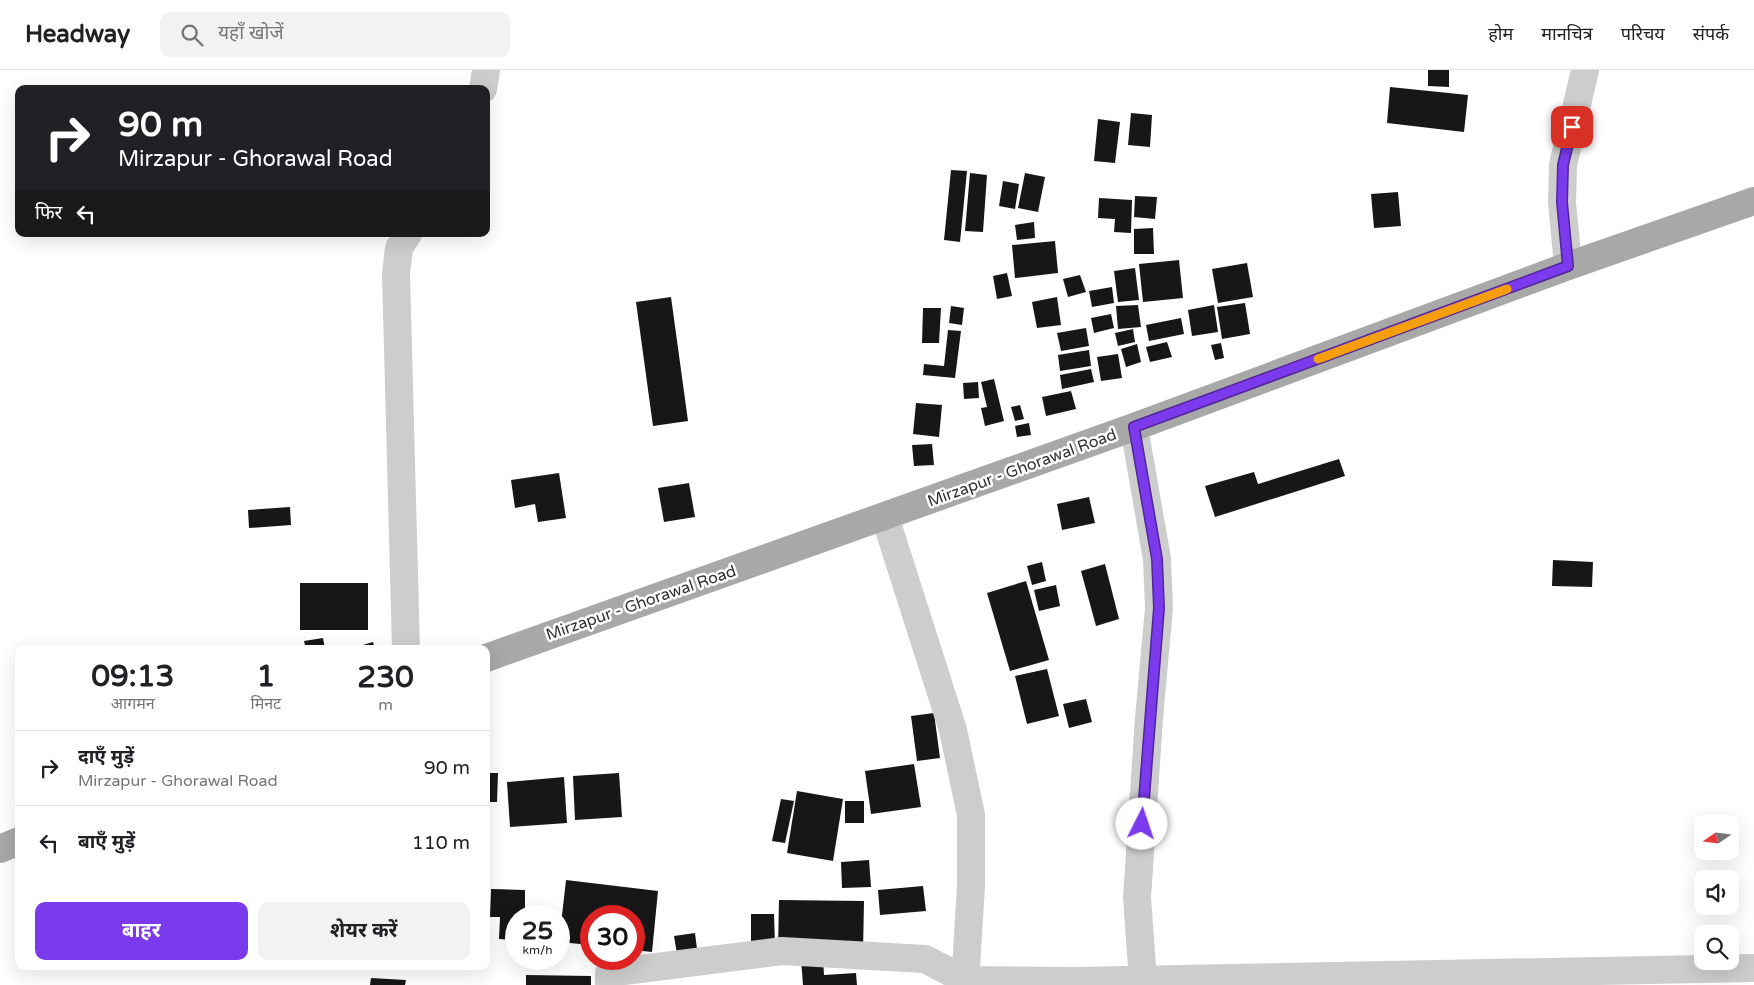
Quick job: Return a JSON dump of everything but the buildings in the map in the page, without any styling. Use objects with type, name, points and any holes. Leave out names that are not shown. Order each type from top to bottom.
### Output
[{"type":"main road","name":"Mirzapur - Ghorawal Road","points":[[490,657],[885,517],[1568,266],[1754,201]]},
{"type":"main road","points":[[0,849],[15,843]]},
{"type":"street","points":[[484,85],[486,70]]},
{"type":"street","points":[[1568,266],[1562,202],[1563,165],[1585,70]]},
{"type":"street","points":[[406,237],[399,248],[396,274],[406,645]]},
{"type":"street","points":[[1134,427],[1157,559],[1159,608],[1149,718],[1137,898],[1143,980]]},
{"type":"street","points":[[885,517],[953,730],[971,815],[971,886],[965,983]]},
{"type":"street","points":[[609,985],[609,973],[782,951],[925,960],[965,983],[1143,980],[1214,982],[1754,968]]},
{"type":"slow traffic","points":[[1318,359],[1507,289]]},
{"type":"route","points":[[1142,824],[1159,608],[1157,559],[1134,427],[1568,266],[1562,202],[1563,165],[1572,127]]}]
